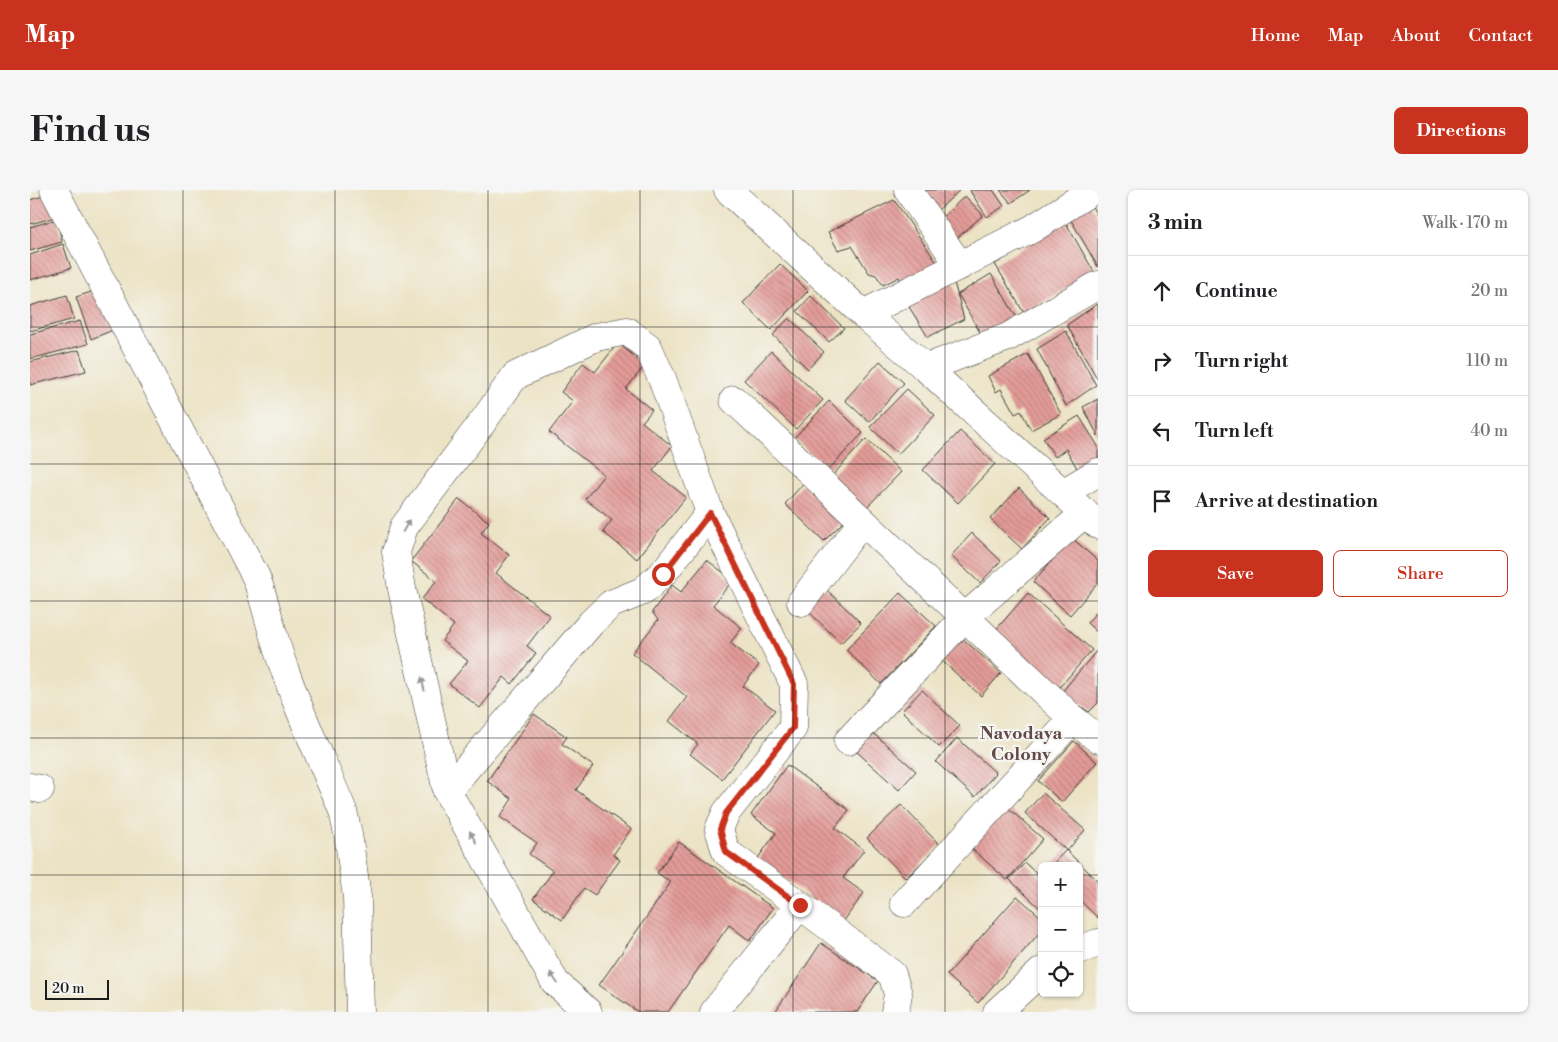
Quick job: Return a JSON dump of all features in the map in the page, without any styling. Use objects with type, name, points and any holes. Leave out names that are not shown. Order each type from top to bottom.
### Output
[{"type":"street","points":[[54,190],[256,577],[263,595],[270,628],[282,664],[343,812],[357,897],[360,1012]]},
{"type":"street","points":[[728,190],[1092,519],[965,617],[848,742]]},
{"type":"street","points":[[908,190],[960,266]]},
{"type":"street","points":[[863,314],[1032,229],[1093,190]]},
{"type":"street","points":[[926,368],[1008,337],[1098,285]]},
{"type":"street","points":[[588,1012],[555,982],[447,790],[402,589],[396,552],[404,527],[515,376],[596,337],[627,331],[648,347],[663,381],[710,513],[794,684],[793,728],[726,813],[720,829],[726,852],[892,974],[898,994],[895,1012]]},
{"type":"street","points":[[734,400],[1073,719],[1098,740]]},
{"type":"street","points":[[1063,494],[1098,472]]},
{"type":"street","points":[[447,790],[591,623],[611,604],[643,591],[663,574],[710,513]]},
{"type":"street","points":[[801,602],[863,521]]},
{"type":"street","points":[[904,903],[1073,719]]},
{"type":"street","points":[[714,1012],[800,905]]},
{"type":"street","points":[[1083,949],[1098,943]]},
{"type":"street","points":[[997,1012],[1038,975]]},
{"type":"building","points":[[916,190],[960,190],[936,212]]},
{"type":"building","points":[[971,190],[993,190],[1004,206],[987,217]]},
{"type":"building","points":[[1000,190],[1030,190],[1011,203]]},
{"type":"building","points":[[49,194],[56,217],[30,224],[30,200]]},
{"type":"building","points":[[965,196],[983,215],[955,240],[938,221]]},
{"type":"building","points":[[894,200],[938,264],[906,289],[899,277],[883,285],[876,275],[869,273],[852,246],[838,250],[828,232]]},
{"type":"building","points":[[1090,203],[1098,217],[1098,267],[1068,215]]},
{"type":"building","points":[[57,219],[62,242],[30,251],[30,227]]},
{"type":"building","points":[[1066,223],[1094,272],[1024,313],[995,264]]},
{"type":"building","points":[[63,244],[71,268],[30,280],[30,255]]},
{"type":"building","points":[[780,264],[808,291],[771,330],[743,303]]},
{"type":"building","points":[[991,274],[1020,323],[986,343],[958,294]]},
{"type":"building","points":[[952,275],[964,319],[928,337],[906,302]]},
{"type":"building","points":[[97,290],[113,330],[91,339],[76,297]]},
{"type":"building","points":[[67,295],[74,319],[30,331],[30,306]]},
{"type":"building","points":[[811,296],[844,328],[829,342],[797,311]]},
{"type":"building","points":[[1097,304],[1098,307],[1098,380],[1067,325]]},
{"type":"building","points":[[789,318],[824,352],[808,369],[773,335]]},
{"type":"building","points":[[80,321],[88,344],[30,359],[30,334]]},
{"type":"building","points":[[1066,331],[1096,385],[1066,406],[1037,349]]},
{"type":"building","points":[[618,343],[645,365],[626,389],[652,410],[642,422],[672,446],[653,471],[686,497],[637,559],[603,532],[612,520],[585,499],[604,475],[549,432],[573,401],[561,392],[583,363],[595,372]]},
{"type":"building","points":[[79,350],[86,371],[30,385],[30,362]]},
{"type":"building","points":[[771,351],[823,400],[796,429],[744,380]]},
{"type":"building","points":[[1028,354],[1061,414],[1031,430],[1021,411],[1015,414],[1001,389],[996,392],[988,376]]},
{"type":"building","points":[[880,361],[904,383],[869,422],[845,400]]},
{"type":"building","points":[[907,389],[935,415],[898,454],[870,427]]},
{"type":"building","points":[[1098,399],[1098,436],[1083,407]]},
{"type":"building","points":[[829,401],[863,433],[828,470],[794,438]]},
{"type":"building","points":[[1079,416],[1098,446],[1098,465],[1081,475],[1066,449],[1055,457],[1043,438]]},
{"type":"building","points":[[960,431],[995,464],[958,503],[923,470]]},
{"type":"building","points":[[866,439],[901,472],[865,509],[832,476]]},
{"type":"building","points":[[803,484],[843,522],[824,541],[785,504]]},
{"type":"building","points":[[1019,488],[1050,518],[1022,549],[990,519]]},
{"type":"building","points":[[459,499],[489,522],[481,533],[509,555],[496,573],[550,616],[527,646],[536,653],[512,684],[504,677],[480,708],[449,684],[468,661],[442,641],[454,625],[422,599],[436,581],[411,561]]},
{"type":"building","points":[[972,533],[1001,561],[980,583],[951,556]]},
{"type":"building","points":[[1072,538],[1098,561],[1098,583],[1070,615],[1033,582]]},
{"type":"building","points":[[707,560],[733,580],[713,605],[742,628],[730,643],[759,665],[743,686],[775,710],[722,779],[690,754],[698,744],[669,721],[687,697],[632,653],[658,620],[652,612],[672,585],[681,592]]},
{"type":"building","points":[[822,585],[861,623],[841,643],[803,606]]},
{"type":"building","points":[[900,593],[936,626],[881,684],[846,650]]},
{"type":"building","points":[[1028,593],[1092,650],[1057,690],[993,633]]},
{"type":"building","points":[[1098,610],[1098,633],[1087,623]]},
{"type":"building","points":[[962,638],[1001,673],[981,696],[942,661]]},
{"type":"building","points":[[1098,649],[1098,703],[1089,712],[1061,693]]},
{"type":"building","points":[[922,690],[960,726],[939,747],[902,711]]},
{"type":"building","points":[[534,714],[567,737],[562,744],[593,766],[576,790],[631,829],[613,855],[620,860],[595,895],[584,888],[562,920],[533,899],[553,871],[529,854],[537,843],[500,817],[512,799],[487,781]]},
{"type":"building","points":[[873,733],[916,771],[899,790],[856,751]]},
{"type":"building","points":[[957,738],[996,773],[975,797],[936,762]]},
{"type":"building","points":[[1074,741],[1097,762],[1062,802],[1038,781]]},
{"type":"building","points":[[787,765],[849,810],[835,828],[864,850],[843,878],[864,893],[843,922],[758,858],[776,833],[751,815]]},
{"type":"building","points":[[1043,793],[1085,830],[1067,851],[1025,813]]},
{"type":"building","points":[[901,805],[940,845],[906,878],[867,838]]},
{"type":"building","points":[[1007,807],[1043,839],[1007,880],[971,848]]},
{"type":"building","points":[[679,842],[773,908],[750,941],[729,925],[668,1012],[638,1012],[599,985],[671,882],[657,873]]},
{"type":"building","points":[[1066,850],[1078,862],[1055,862]]},
{"type":"building","points":[[1025,863],[1038,875],[1038,906],[1009,879]]},
{"type":"building","points":[[1083,866],[1098,881],[1098,918],[1083,904]]},
{"type":"building","points":[[1017,896],[1038,914],[1038,935],[978,1003],[947,975]]},
{"type":"building","points":[[821,943],[878,981],[857,1012],[775,1012]]},
{"type":"district","name":"Navodaya Colony","points":[[1021,743]]},
{"type":"route","points":[[663,574],[710,513],[794,684],[793,728],[726,813],[720,829],[726,852],[800,905]]}]
